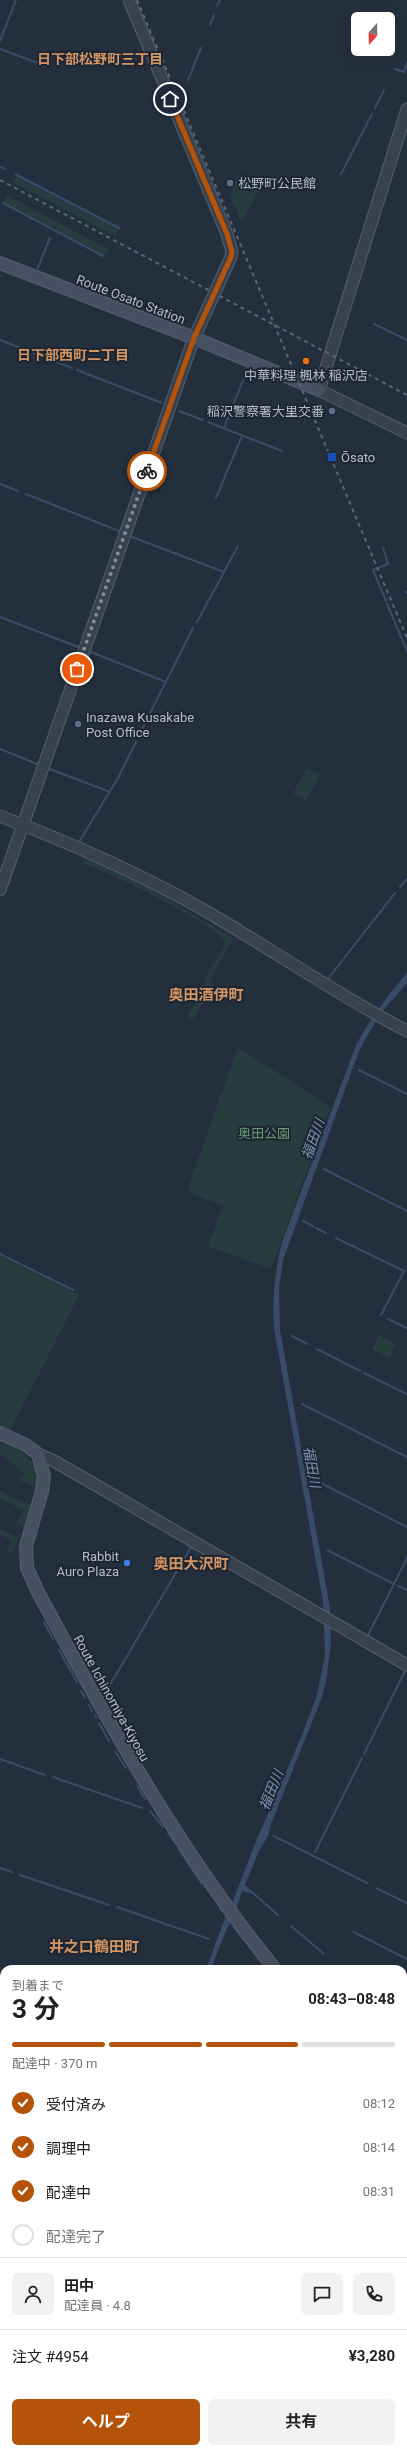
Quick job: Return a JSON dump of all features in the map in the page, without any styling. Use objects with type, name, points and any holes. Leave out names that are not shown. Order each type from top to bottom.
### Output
[{"type":"main road","name":"Route Osato Station","points":[[0,263],[194,338],[319,390]]},
{"type":"main road","points":[[0,1433],[26,1445],[38,1454]]},
{"type":"main road","name":"Route Ichinomiya-Kiyosu","points":[[38,1454],[44,1482],[27,1537],[25,1558],[27,1568],[85,1681],[138,1774],[231,1911],[272,1965]]},
{"type":"street","points":[[0,890],[194,338],[232,252],[227,234],[129,0]]},
{"type":"street","points":[[407,109],[319,390],[407,433]]},
{"type":"street","points":[[0,816],[118,863],[204,910],[381,1018],[407,1031]]},
{"type":"street","points":[[38,1454],[54,1461],[334,1624],[407,1664]]},
{"type":"green space","points":[[238,175],[262,183],[242,223],[230,197]]},
{"type":"green space","points":[[16,176],[62,200],[63,203],[66,202],[119,229],[116,236],[13,183]]},
{"type":"green space","points":[[7,195],[109,250],[104,255],[55,229],[56,227],[52,225],[51,227],[3,202]]},
{"type":"green space","points":[[307,768],[320,775],[306,801],[293,793]]},
{"type":"green space","points":[[86,857],[117,869],[233,938],[211,977],[213,987],[193,1019],[189,1019],[189,1013],[205,988],[205,977],[223,949],[225,941],[201,922],[181,910],[135,886],[83,864],[84,858]]},
{"type":"green space","name":"奥田公園","points":[[238,1047],[330,1107],[271,1269],[208,1246],[223,1205],[192,1194],[189,1185]]},
{"type":"green space","points":[[0,1256],[79,1295],[10,1431],[0,1426]]},
{"type":"green space","points":[[379,1335],[396,1344],[389,1358],[372,1349]]},
{"type":"green space","points":[[0,1440],[21,1452],[32,1463],[37,1478],[36,1487],[18,1480],[24,1473],[0,1454]]},
{"type":"green space","points":[[0,1490],[8,1496],[31,1505],[24,1527],[17,1523],[23,1510],[0,1498]]},
{"type":"green space","points":[[0,1529],[17,1537],[19,1534],[21,1535],[11,1554],[7,1551],[12,1540],[0,1535]]},
{"type":"water","points":[[407,973],[407,983],[379,1015],[359,1051],[283,1260],[279,1287],[280,1330],[330,1608],[331,1641],[326,1682],[322,1697],[271,1824],[269,1830],[271,1830],[268,1832],[269,1834],[258,1853],[245,1885],[255,1894],[242,1891],[236,1910],[213,1965],[207,1965],[225,1918],[225,1913],[232,1904],[254,1846],[302,1735],[317,1695],[325,1656],[323,1601],[274,1328],[273,1317],[276,1274],[282,1242],[357,1043],[381,1005]]},
{"type":"waterway","points":[[0,41],[16,0]]},
{"type":"waterway","points":[[217,6],[220,0]]},
{"type":"waterway","points":[[210,25],[214,14]]},
{"type":"waterway","points":[[188,80],[201,48]]},
{"type":"waterway","points":[[0,49],[46,66]]},
{"type":"waterway","points":[[395,69],[404,72],[407,63]]},
{"type":"waterway","points":[[375,108],[384,90]]},
{"type":"waterway","points":[[341,174],[372,114]]},
{"type":"waterway","points":[[0,167],[5,169]]},
{"type":"waterway","points":[[15,174],[119,228]]},
{"type":"waterway","points":[[3,203],[103,256]]},
{"type":"waterway","points":[[37,270],[50,238]]},
{"type":"waterway","points":[[374,324],[407,340]]},
{"type":"waterway","points":[[0,340],[72,368]]},
{"type":"waterway","points":[[77,370],[162,403]]},
{"type":"waterway","points":[[224,428],[247,370]]},
{"type":"waterway","points":[[179,411],[203,420]]},
{"type":"waterway","points":[[208,422],[282,451]]},
{"type":"waterway","points":[[216,498],[242,436]]},
{"type":"waterway","points":[[0,484],[18,491]]},
{"type":"waterway","points":[[26,494],[119,531]]},
{"type":"waterway","points":[[132,537],[224,572],[238,546]]},
{"type":"waterway","points":[[383,548],[388,564],[373,570],[386,601]]},
{"type":"waterway","points":[[197,622],[224,572]]},
{"type":"waterway","points":[[387,604],[407,651]]},
{"type":"waterway","points":[[0,617],[78,647]]},
{"type":"waterway","points":[[140,733],[193,628]]},
{"type":"waterway","points":[[91,652],[166,682]]},
{"type":"waterway","points":[[79,842],[118,778],[136,742]]},
{"type":"waterway","points":[[0,749],[37,764]]},
{"type":"waterway","points":[[50,769],[110,792]]},
{"type":"waterway","points":[[400,887],[407,879]]},
{"type":"waterway","points":[[327,980],[395,893]]},
{"type":"waterway","points":[[359,1070],[407,1094]]},
{"type":"waterway","points":[[324,1169],[407,1211]]},
{"type":"waterway","points":[[303,1221],[313,1226]]},
{"type":"waterway","points":[[316,1228],[326,1233]]},
{"type":"waterway","points":[[336,1238],[404,1271],[381,1315]]},
{"type":"waterway","points":[[0,1254],[73,1290]]},
{"type":"waterway","points":[[388,1319],[407,1328]]},
{"type":"waterway","points":[[292,1336],[307,1344]]},
{"type":"waterway","points":[[317,1349],[360,1371]]},
{"type":"waterway","points":[[364,1373],[407,1394]]},
{"type":"waterway","points":[[302,1404],[407,1457]]},
{"type":"waterway","name":"福田川","points":[[313,1479],[407,1527]]},
{"type":"waterway","points":[[103,1697],[191,1547]]},
{"type":"waterway","points":[[327,1550],[394,1584]]},
{"type":"waterway","points":[[401,1570],[407,1557]]},
{"type":"waterway","points":[[368,1635],[400,1572]]},
{"type":"waterway","points":[[398,1586],[407,1590]]},
{"type":"waterway","points":[[44,1622],[53,1639]]},
{"type":"waterway","points":[[59,1650],[77,1682]]},
{"type":"waterway","points":[[364,1754],[406,1669]]},
{"type":"waterway","points":[[81,1691],[85,1698]]},
{"type":"waterway","points":[[89,1705],[92,1711]]},
{"type":"waterway","points":[[99,1723],[109,1741]]},
{"type":"waterway","points":[[115,1751],[126,1768]]},
{"type":"waterway","points":[[315,1852],[362,1758]]},
{"type":"waterway","points":[[0,1759],[45,1775]]},
{"type":"waterway","points":[[53,1777],[142,1808]]},
{"type":"waterway","points":[[137,1786],[145,1799]]},
{"type":"waterway","points":[[150,1811],[163,1827]]},
{"type":"waterway","points":[[168,1833],[176,1844]]},
{"type":"waterway","points":[[274,1836],[367,1883]]},
{"type":"waterway","points":[[178,1848],[201,1883]]},
{"type":"waterway","points":[[0,1868],[12,1872]]},
{"type":"waterway","points":[[20,1875],[109,1905]]},
{"type":"waterway","points":[[376,1888],[407,1903]]},
{"type":"waterway","points":[[253,1893],[278,1915]]},
{"type":"waterway","points":[[117,1907],[209,1939]]},
{"type":"waterway","points":[[291,1926],[324,1954]]},
{"type":"waterway","points":[[234,1927],[264,1965]]},
{"type":"waterway","points":[[354,1932],[407,1959]]},
{"type":"railway","points":[[137,0],[407,638]]},
{"type":"railway","points":[[0,180],[407,395]]},
{"type":"way so far","points":[[77,669],[147,471]]},
{"type":"place","name":"松野町公民館","points":[[230,183]]},
{"type":"place","name":"中華料理 楓林 稲沢店","points":[[306,361]]},
{"type":"place","name":"稲沢警察署大里交番","points":[[332,411]]},
{"type":"place","name":"Ōsato","points":[[332,457]]},
{"type":"place","name":"Inazawa Kusakabe Post Office","points":[[78,724]]},
{"type":"place","name":"Rabbit Auro Plaza","points":[[127,1563]]},
{"type":"district","name":"日下部松野町三丁目","points":[[100,59]]},
{"type":"district","name":"日下部西町二丁目","points":[[73,355]]},
{"type":"district","name":"奥田酒伊町","points":[[206,995]]},
{"type":"district","name":"奥田大沢町","points":[[191,1564]]},
{"type":"district","name":"井之口鶴田町","points":[[94,1947]]},
{"type":"route","points":[[147,471],[194,338],[232,252],[227,234],[170,99]]}]
